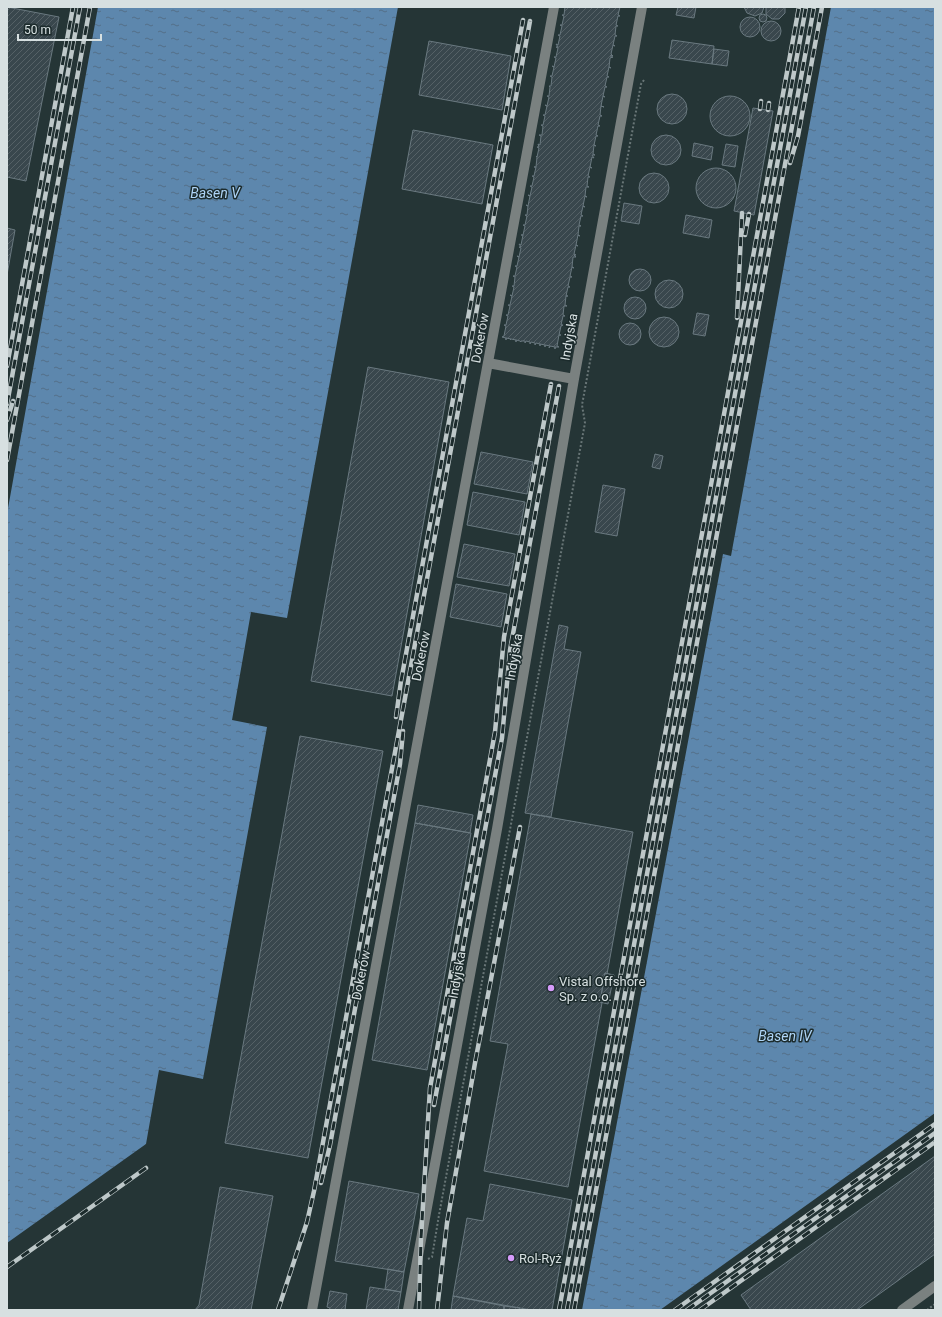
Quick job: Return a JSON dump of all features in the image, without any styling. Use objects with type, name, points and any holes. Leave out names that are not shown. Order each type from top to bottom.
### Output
[{"type":"street","name":"Dokerów","points":[[312,1310],[554,7]]},
{"type":"street","name":"Indyjska","points":[[408,1310],[499,821],[574,379],[642,7]]},
{"type":"street","points":[[488,362],[574,379]]},
{"type":"street","points":[[902,1310],[935,1286]]},
{"type":"path","points":[[425,1262],[432,1257],[440,1215],[585,423],[582,405],[641,84],[644,80]]},
{"type":"path","points":[[926,1310],[935,1304]]},
{"type":"water","name":"Basen V","points":[[98,7],[398,7],[287,618],[251,612],[232,720],[267,727],[203,1079],[159,1070],[146,1144],[7,1243],[7,514]]},
{"type":"water","name":"Basen IV","points":[[831,7],[935,7],[935,1113],[660,1310],[582,1310],[723,554],[731,556]]},
{"type":"building","points":[[7,7],[59,17],[26,181],[7,177]]},
{"type":"building","points":[[565,7],[620,7],[618,15],[620,16],[618,16],[616,25],[618,26],[616,26],[615,35],[617,36],[615,36],[611,54],[613,56],[611,55],[611,57],[613,57],[610,58],[607,76],[609,77],[607,77],[605,86],[607,87],[605,87],[601,106],[600,115],[602,116],[600,116],[598,125],[600,126],[598,126],[596,135],[598,136],[596,136],[594,145],[593,154],[595,155],[592,155],[594,158],[592,157],[588,176],[590,177],[588,177],[587,186],[589,187],[586,187],[581,215],[583,216],[581,216],[579,225],[581,226],[579,226],[574,254],[576,257],[573,257],[570,276],[572,277],[570,277],[568,286],[570,287],[568,287],[566,296],[565,305],[567,306],[564,306],[563,315],[565,316],[563,316],[561,325],[563,325],[561,326],[559,335],[557,346],[559,347],[536,343],[535,345],[535,343],[531,342],[530,344],[530,342],[526,341],[525,343],[525,341],[521,342],[502,337],[504,336],[506,326],[504,325],[506,325],[508,316],[506,315],[508,315],[510,306],[508,305],[510,305],[514,287],[512,286],[514,286],[515,277],[513,276],[515,276],[517,267],[515,266],[517,266],[521,248],[519,247],[521,247],[519,244],[521,245],[525,226],[523,225],[525,225],[527,216],[525,215],[527,215],[532,187],[530,186],[532,186],[534,177],[532,176],[534,176],[536,167],[539,148],[537,147],[539,147],[538,144],[540,145],[541,136],[539,135],[542,135],[543,126],[541,125],[543,125],[545,116],[543,115],[545,115],[549,97],[547,96],[549,96],[549,86],[551,86],[552,77],[550,76],[552,76],[556,58],[554,57],[556,57],[558,48],[556,47],[558,47],[556,44],[558,45],[560,36],[558,35],[560,35],[562,26],[560,25],[562,25],[564,16],[562,15],[564,15]]},
{"type":"building","points":[[678,7],[696,7],[694,18],[676,15]]},
{"type":"building","points":[[744,7],[764,7],[762,13],[755,16],[747,13]]},
{"type":"building","points":[[766,7],[785,7],[785,13],[779,19],[772,19],[766,14]]},
{"type":"building","points":[[763,14],[766,15],[766,21],[763,22],[760,21],[759,18],[760,15]]},
{"type":"building","points":[[750,17],[757,20],[760,27],[757,34],[750,37],[743,34],[740,27],[743,20]]},
{"type":"building","points":[[771,21],[778,24],[781,31],[778,38],[771,41],[764,38],[761,31],[764,24]]},
{"type":"building","points":[[672,40],[714,46],[712,64],[669,58]]},
{"type":"building","points":[[429,41],[511,56],[502,110],[419,95]]},
{"type":"building","points":[[714,49],[729,51],[727,66],[712,64]]},
{"type":"building","points":[[672,94],[683,98],[687,109],[683,120],[672,124],[661,120],[657,109],[661,98]]},
{"type":"building","points":[[734,96],[741,99],[747,105],[750,116],[749,124],[741,133],[734,136],[726,136],[719,133],[711,124],[710,112],[713,105],[722,97]]},
{"type":"building","points":[[753,108],[773,111],[754,215],[734,211]]},
{"type":"building","points":[[413,130],[493,145],[482,204],[402,189]]},
{"type":"building","points":[[666,135],[677,139],[681,150],[677,161],[666,165],[655,161],[651,150],[655,139]]},
{"type":"building","points":[[694,143],[713,147],[711,160],[692,156]]},
{"type":"building","points":[[726,144],[738,146],[735,167],[722,165]]},
{"type":"building","points":[[720,168],[727,171],[733,177],[736,188],[735,196],[727,205],[720,208],[712,208],[705,205],[697,196],[696,184],[699,177],[708,169]]},
{"type":"building","points":[[654,173],[665,177],[669,188],[665,199],[654,203],[643,199],[639,188],[643,177]]},
{"type":"building","points":[[624,203],[642,206],[639,224],[621,221]]},
{"type":"building","points":[[686,215],[712,220],[709,238],[683,233]]},
{"type":"building","points":[[7,228],[15,230],[7,275]]},
{"type":"building","points":[[640,269],[644,270],[650,276],[650,284],[644,290],[640,291],[636,290],[630,284],[629,280],[630,276],[636,270]]},
{"type":"building","points":[[669,280],[679,284],[683,294],[679,304],[669,308],[659,304],[655,294],[659,284]]},
{"type":"building","points":[[635,297],[639,298],[645,304],[645,312],[639,318],[635,319],[631,318],[625,312],[624,308],[625,304],[631,298]]},
{"type":"building","points":[[697,313],[709,315],[705,336],[693,334]]},
{"type":"building","points":[[664,317],[670,318],[678,326],[678,338],[670,346],[664,347],[658,346],[650,338],[649,332],[650,326],[658,318]]},
{"type":"building","points":[[630,323],[638,326],[641,334],[638,342],[630,345],[622,342],[619,334],[622,326]]},
{"type":"building","points":[[368,367],[449,382],[392,696],[311,681]]},
{"type":"building","points":[[481,452],[533,462],[527,494],[474,484]]},
{"type":"building","points":[[655,454],[663,456],[660,469],[652,467]]},
{"type":"building","points":[[603,485],[625,489],[617,536],[595,532]]},
{"type":"building","points":[[473,492],[525,502],[519,535],[467,525]]},
{"type":"building","points":[[464,544],[515,554],[509,586],[457,577]]},
{"type":"building","points":[[456,584],[507,594],[501,627],[450,617]]},
{"type":"building","points":[[559,625],[568,627],[564,649],[581,652],[551,817],[525,813]]},
{"type":"building","points":[[300,736],[383,751],[308,1158],[225,1143]]},
{"type":"building","points":[[418,805],[473,815],[470,833],[415,823]]},
{"type":"building","name":"Vistal Offshore Sp. z o.o.","points":[[531,814],[633,832],[607,974],[605,973],[600,1002],[602,1003],[568,1187],[484,1171],[508,1044],[490,1041]]},
{"type":"building","points":[[415,823],[471,833],[427,1070],[372,1060]]},
{"type":"building","points":[[605,973],[614,975],[608,1004],[600,1002]]},
{"type":"building","points":[[935,1156],[935,1254],[857,1310],[751,1310],[741,1295]]},
{"type":"building","points":[[349,1181],[419,1194],[404,1272],[335,1261]]},
{"type":"building","name":"Rol-Ryż","points":[[490,1184],[572,1200],[552,1310],[531,1310],[453,1296],[467,1218],[483,1221]]},
{"type":"building","points":[[220,1187],[273,1196],[251,1310],[195,1310],[199,1305]]},
{"type":"building","points":[[388,1269],[404,1272],[401,1292],[385,1289]]},
{"type":"building","points":[[370,1287],[401,1292],[398,1310],[366,1310]]},
{"type":"building","points":[[330,1291],[347,1294],[345,1310],[329,1310],[330,1308],[327,1307]]},
{"type":"building","points":[[453,1296],[504,1306],[504,1310],[451,1310]]},
{"type":"building","points":[[504,1306],[520,1308],[519,1310],[504,1310]]},
{"type":"railway","points":[[7,366],[73,7]]},
{"type":"railway","points":[[7,404],[80,7]]},
{"type":"railway","points":[[7,460],[90,7]]},
{"type":"railway","points":[[559,1310],[799,7]]},
{"type":"railway","points":[[567,1310],[806,7]]},
{"type":"railway","points":[[574,1310],[814,7]]},
{"type":"railway","points":[[790,163],[798,136],[822,7]]},
{"type":"railway","points":[[396,717],[401,681],[523,20]]},
{"type":"railway","points":[[278,1310],[307,1222],[314,1191],[530,21]]},
{"type":"railway","points":[[760,109],[761,101]]},
{"type":"railway","points":[[768,110],[769,103]]},
{"type":"railway","points":[[737,318],[742,213]]},
{"type":"railway","points":[[745,235],[749,214]]},
{"type":"railway","points":[[419,1310],[421,1238],[430,1088],[495,732],[504,637],[551,384]]},
{"type":"railway","points":[[434,1105],[502,738],[510,650],[559,386]]},
{"type":"railway","points":[[7,420],[13,401]]},
{"type":"railway","points":[[321,1183],[330,1145],[400,764],[403,731]]},
{"type":"railway","points":[[437,1310],[447,1223],[475,1063],[520,827]]},
{"type":"railway","points":[[675,1310],[935,1124]]},
{"type":"railway","points":[[687,1310],[935,1133]]},
{"type":"railway","points":[[700,1310],[935,1142]]},
{"type":"railway","points":[[7,1267],[146,1168]]},
{"type":"place","name":"Vistal Offshore Sp. z o.o.","points":[[551,988]]},
{"type":"place","name":"Rol-Ryż","points":[[511,1258]]}]
